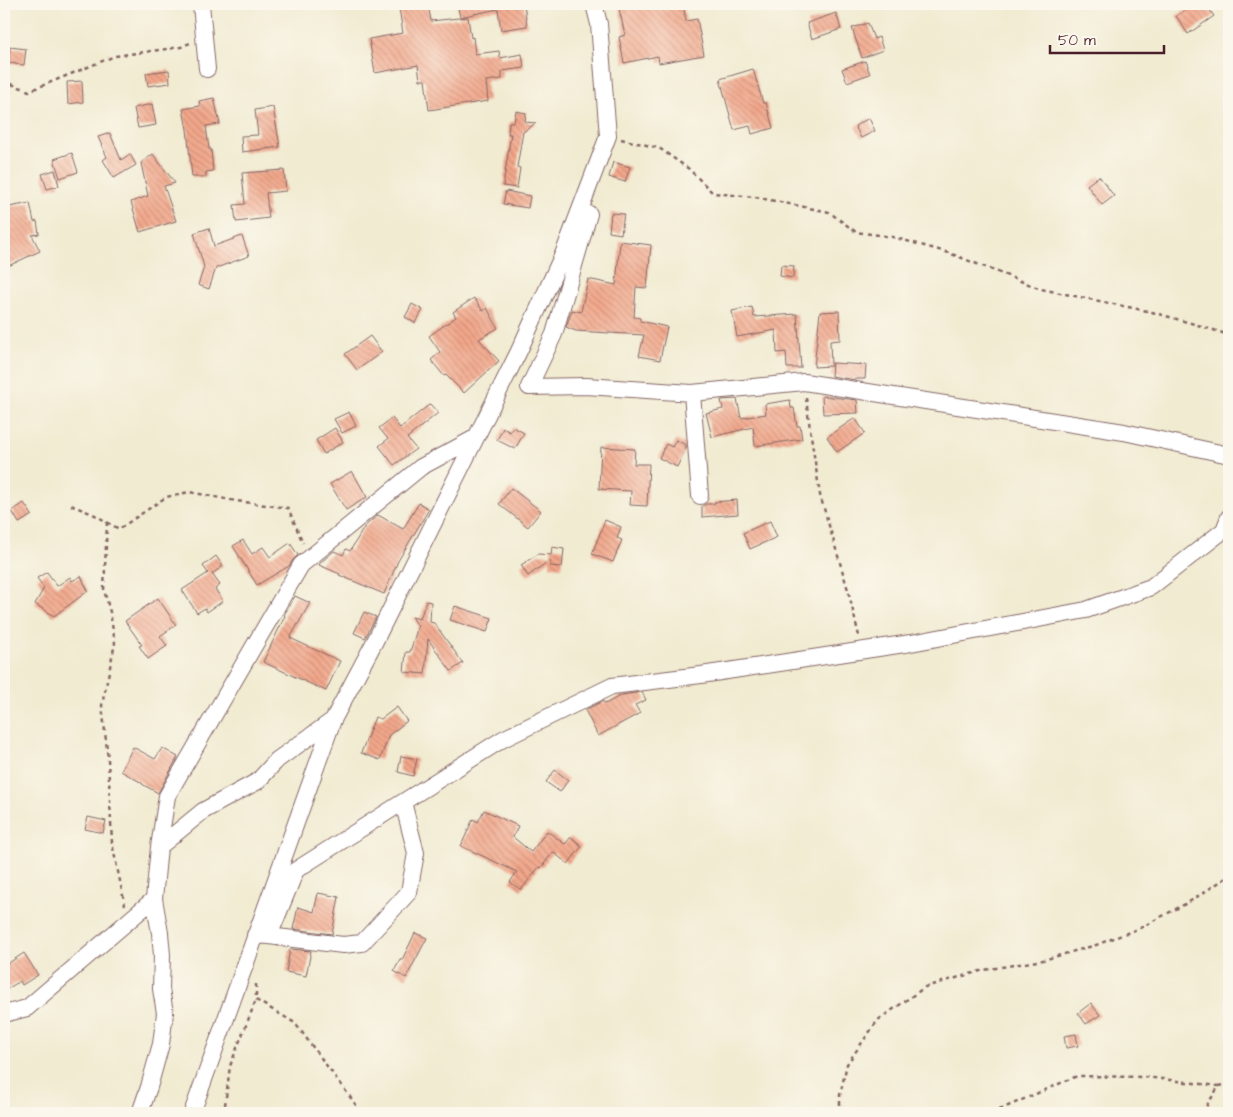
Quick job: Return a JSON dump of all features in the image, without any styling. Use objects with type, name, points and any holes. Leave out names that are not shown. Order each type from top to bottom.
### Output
[{"type":"street","points":[[201,4],[206,69]]},
{"type":"street","points":[[192,1113],[262,935],[333,720],[375,641],[518,351],[564,252],[608,136],[599,24],[594,4]]},
{"type":"street","points":[[594,173],[591,208],[554,334],[529,387],[586,386],[692,392],[804,382],[1124,432],[1229,456]]},
{"type":"street","points":[[692,392],[700,496]]},
{"type":"street","points":[[140,1113],[161,1044],[165,1013],[161,989],[162,955],[160,932],[154,899],[159,847],[167,796],[301,565],[420,467],[475,438]]},
{"type":"street","points":[[262,935],[296,870],[503,739],[612,686],[701,675],[911,643],[1086,610],[1151,587],[1224,530],[1229,517]]},
{"type":"street","points":[[159,847],[203,811],[258,781],[277,760],[333,720]]},
{"type":"street","points":[[262,935],[343,944],[362,943],[409,892],[416,854],[402,802]]},
{"type":"street","points":[[4,1014],[27,1008],[154,899]]},
{"type":"path","points":[[4,81],[30,91],[116,56],[181,47],[204,37]]},
{"type":"path","points":[[608,136],[658,148],[689,169],[713,193],[755,198],[829,212],[856,232],[893,237],[949,253],[1041,289],[1152,312],[1229,335]]},
{"type":"path","points":[[804,382],[820,496],[848,590],[862,650]]},
{"type":"path","points":[[71,505],[95,515],[119,529],[166,497],[189,492],[288,508],[309,558]]},
{"type":"path","points":[[107,522],[104,590],[115,643],[102,705],[108,759],[112,843],[129,921]]},
{"type":"path","points":[[840,1113],[840,1095],[847,1064],[878,1020],[925,987],[984,970],[1043,960],[1096,945],[1140,928],[1189,902],[1229,876]]},
{"type":"path","points":[[224,1113],[230,1066],[256,1000],[256,982]]},
{"type":"path","points":[[256,1000],[295,1023],[362,1113]]},
{"type":"path","points":[[992,1113],[1078,1076],[1144,1077],[1219,1086],[1229,1084]]},
{"type":"path","points":[[1202,1113],[1219,1086]]},
{"type":"building","points":[[428,4],[431,21],[468,17],[475,54],[499,51],[500,58],[522,54],[524,68],[502,71],[502,79],[486,81],[488,101],[429,110],[425,80],[420,80],[418,65],[375,73],[369,39],[403,33],[399,8]]},
{"type":"building","points":[[457,4],[524,4],[527,26],[501,30],[498,9],[460,17]]},
{"type":"building","points":[[618,4],[683,4],[686,21],[697,19],[704,55],[659,63],[658,56],[624,63],[619,37],[625,35]]},
{"type":"building","points":[[1194,4],[1205,4],[1214,16],[1188,34],[1176,16]]},
{"type":"building","points":[[836,13],[841,29],[812,39],[807,23]]},
{"type":"building","points":[[868,23],[874,39],[879,37],[883,50],[862,58],[852,28]]},
{"type":"building","points":[[10,47],[26,49],[24,65],[8,63]]},
{"type":"building","points":[[865,61],[870,74],[847,82],[842,69]]},
{"type":"building","points":[[753,69],[773,128],[752,134],[750,126],[734,130],[720,79]]},
{"type":"building","points":[[169,70],[170,83],[148,86],[146,73]]},
{"type":"building","points":[[82,81],[83,102],[68,104],[67,82]]},
{"type":"building","points":[[214,98],[220,124],[206,126],[213,171],[206,172],[206,177],[192,177],[183,109],[200,106],[199,101]]},
{"type":"building","points":[[152,104],[156,125],[138,128],[134,108]]},
{"type":"building","points":[[273,107],[280,147],[242,152],[241,136],[258,135],[255,110]]},
{"type":"building","points":[[516,111],[526,113],[525,122],[536,123],[523,132],[517,167],[520,168],[517,188],[503,186],[511,134],[508,134],[509,122],[514,122]]},
{"type":"building","points":[[869,118],[875,131],[861,138],[855,126]]},
{"type":"building","points":[[110,133],[121,160],[130,154],[136,165],[114,178],[103,160],[107,157],[98,137]]},
{"type":"building","points":[[72,153],[78,172],[60,178],[54,159]]},
{"type":"building","points":[[153,154],[175,183],[164,186],[176,221],[140,232],[131,202],[148,196],[141,163]]},
{"type":"building","points":[[613,162],[630,167],[625,182],[609,177]]},
{"type":"building","points":[[55,170],[59,186],[47,189],[42,174]]},
{"type":"building","points":[[284,170],[286,191],[266,193],[269,218],[236,222],[234,205],[245,204],[242,173]]},
{"type":"building","points":[[1099,176],[1114,196],[1102,205],[1087,185]]},
{"type":"building","points":[[506,191],[530,196],[528,208],[503,204]]},
{"type":"building","points":[[30,203],[34,222],[37,221],[39,234],[32,235],[40,251],[4,268],[4,208]]},
{"type":"building","points":[[611,213],[624,214],[621,234],[609,232]]},
{"type":"building","points":[[209,228],[214,246],[242,236],[249,256],[216,268],[209,289],[198,285],[204,267],[194,233]]},
{"type":"building","points":[[620,241],[651,245],[647,288],[636,287],[634,317],[640,318],[640,321],[667,327],[660,360],[639,356],[644,335],[576,331],[566,327],[572,310],[581,312],[588,279],[616,285]]},
{"type":"building","points":[[781,265],[794,266],[793,278],[780,276]]},
{"type":"building","points":[[474,298],[483,311],[487,308],[498,328],[479,339],[499,361],[464,393],[446,375],[444,376],[431,360],[440,352],[429,336],[456,317],[453,312]]},
{"type":"building","points":[[412,304],[423,310],[415,323],[405,317]]},
{"type":"building","points":[[752,307],[754,317],[797,314],[801,368],[787,368],[786,352],[777,353],[776,330],[737,337],[732,311]]},
{"type":"building","points":[[839,311],[840,340],[830,341],[831,366],[814,367],[820,312]]},
{"type":"building","points":[[370,336],[382,352],[357,370],[345,354]]},
{"type":"building","points":[[832,363],[866,365],[865,379],[856,380],[831,376]]},
{"type":"building","points":[[822,396],[857,400],[858,413],[823,414]]},
{"type":"building","points":[[737,399],[741,418],[766,414],[765,404],[790,400],[791,408],[794,408],[797,426],[800,426],[802,439],[755,446],[753,427],[712,437],[706,413],[723,409],[721,400]]},
{"type":"building","points":[[430,404],[438,413],[407,438],[416,449],[394,465],[379,446],[388,439],[379,428],[392,418],[400,428]]},
{"type":"building","points":[[349,412],[356,426],[342,433],[334,419]]},
{"type":"building","points":[[855,418],[865,433],[837,452],[827,437]]},
{"type":"building","points":[[513,427],[524,433],[515,449],[497,440],[503,428],[510,432]]},
{"type":"building","points":[[335,428],[343,442],[324,454],[316,440]]},
{"type":"building","points":[[676,440],[686,445],[677,467],[659,458],[666,444],[672,447]]},
{"type":"building","points":[[601,447],[635,449],[634,464],[649,464],[647,506],[630,505],[631,491],[599,489]]},
{"type":"building","points":[[352,471],[367,497],[346,510],[330,484]]},
{"type":"building","points":[[511,488],[541,511],[528,527],[499,504]]},
{"type":"building","points":[[737,500],[738,514],[702,517],[702,506],[706,504]]},
{"type":"building","points":[[24,503],[32,515],[19,523],[12,511]]},
{"type":"building","points":[[419,503],[429,509],[398,561],[384,594],[319,565],[334,551],[343,555],[346,549],[350,551],[365,526],[378,515],[403,529]]},
{"type":"building","points":[[605,520],[621,527],[617,538],[622,540],[613,562],[592,554]]},
{"type":"building","points":[[770,521],[777,537],[750,549],[743,533]]},
{"type":"building","points":[[243,540],[252,554],[263,547],[270,557],[290,543],[298,555],[289,566],[257,585],[233,546]]},
{"type":"building","points":[[552,547],[564,549],[562,567],[550,566],[550,560],[528,576],[521,565],[538,554],[551,555]]},
{"type":"building","points":[[216,556],[223,566],[212,574],[220,585],[215,589],[223,601],[207,612],[205,608],[197,613],[182,590],[208,573],[203,566]]},
{"type":"building","points":[[47,572],[57,586],[70,577],[72,581],[81,576],[88,591],[54,616],[35,604],[44,588],[37,578]]},
{"type":"building","points":[[295,596],[310,603],[290,638],[340,661],[326,691],[263,662],[284,615]]},
{"type":"building","points":[[158,598],[176,625],[160,636],[167,646],[148,659],[139,646],[142,645],[125,621]]},
{"type":"building","points":[[426,601],[431,602],[430,622],[434,623],[463,663],[451,671],[428,639],[425,674],[404,672],[406,652],[410,652],[418,626],[412,617],[420,619]]},
{"type":"building","points":[[455,606],[492,618],[487,632],[450,620]]},
{"type":"building","points":[[364,612],[376,617],[365,638],[354,633]]},
{"type":"building","points":[[642,692],[646,700],[635,705],[640,713],[598,736],[585,710],[603,701],[605,704],[622,695]]},
{"type":"building","points":[[397,707],[407,721],[389,735],[380,760],[361,753],[375,717],[381,719]]},
{"type":"building","points":[[133,747],[155,759],[162,748],[178,757],[158,793],[121,771]]},
{"type":"building","points":[[401,756],[417,759],[413,776],[398,772]]},
{"type":"building","points":[[555,770],[568,780],[560,792],[546,782]]},
{"type":"building","points":[[484,810],[518,826],[513,837],[531,852],[547,831],[565,844],[571,837],[582,846],[568,864],[553,852],[521,890],[510,882],[517,872],[461,846],[473,819],[478,822]]},
{"type":"building","points":[[88,817],[106,821],[103,833],[85,829]]},
{"type":"building","points":[[318,893],[339,897],[332,934],[293,929],[298,907],[314,912]]},
{"type":"building","points":[[415,933],[427,938],[406,978],[394,971],[400,960],[402,960]]},
{"type":"building","points":[[290,949],[311,951],[306,976],[286,972]]},
{"type":"building","points":[[24,953],[38,975],[22,985],[20,981],[4,991],[4,966]]},
{"type":"building","points":[[1091,1003],[1100,1015],[1086,1024],[1078,1013]]},
{"type":"building","points":[[1076,1034],[1078,1046],[1066,1048],[1064,1036]]}]
